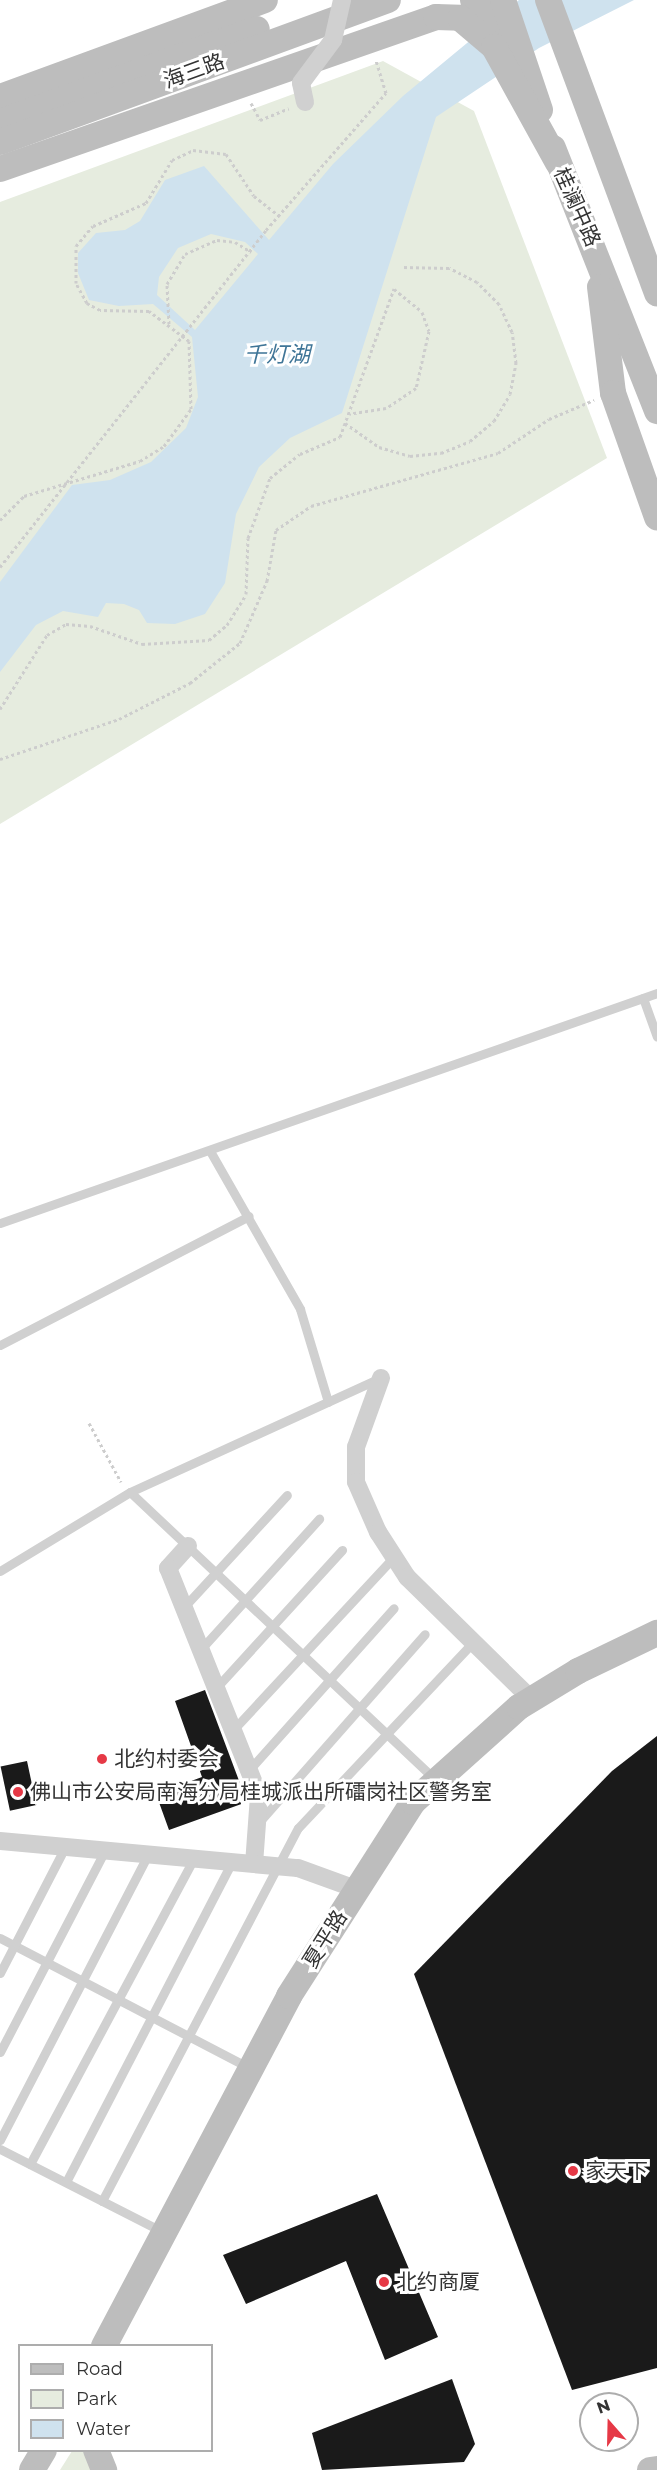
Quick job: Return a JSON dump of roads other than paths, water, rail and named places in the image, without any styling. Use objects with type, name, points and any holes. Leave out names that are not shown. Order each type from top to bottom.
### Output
[{"type":"main road","points":[[0,97],[265,0]]},
{"type":"main road","name":"海三路","points":[[0,122],[337,0]]},
{"type":"main road","name":"海三路","points":[[0,142],[388,0]]},
{"type":"main road","points":[[473,0],[503,30],[526,67]]},
{"type":"main road","name":"桂澜中路","points":[[503,0],[558,163],[595,245],[657,411]]},
{"type":"main road","name":"桂澜中路","points":[[556,7],[657,294]]},
{"type":"main road","points":[[0,169],[368,36],[436,17],[460,18],[476,29],[494,47],[558,163]]},
{"type":"main road","points":[[595,245],[613,393],[657,517]]},
{"type":"main road","name":"夏平路","points":[[105,2344],[250,2068],[356,1889],[397,1825],[435,1779],[531,1699],[657,1633]]},
{"type":"main road","points":[[32,2470],[43,2452]]},
{"type":"main road","points":[[96,2452],[104,2470]]},
{"type":"main road","points":[[650,2470],[657,2469]]},
{"type":"street","points":[[305,102],[301,83],[333,40],[342,0]]},
{"type":"street","points":[[381,1378],[356,1447],[356,1482],[394,1557],[473,1642],[531,1699]]},
{"type":"street","points":[[188,1546],[168,1568],[259,1796],[254,1864]]},
{"type":"street","points":[[0,1841],[298,1868],[356,1889]]},
{"type":"lane","points":[[0,1223],[657,993]]},
{"type":"lane","points":[[643,998],[657,1037]]},
{"type":"lane","points":[[210,1151],[300,1309],[328,1402]]},
{"type":"lane","points":[[0,1345],[249,1216]]},
{"type":"lane","points":[[0,1571],[130,1492],[381,1378]]},
{"type":"lane","points":[[130,1492],[435,1779]]},
{"type":"lane","points":[[184,1607],[286,1495]]},
{"type":"lane","points":[[201,1649],[319,1519]]},
{"type":"lane","points":[[216,1688],[342,1550]]},
{"type":"lane","points":[[233,1730],[394,1557]]},
{"type":"lane","points":[[249,1770],[394,1608]]},
{"type":"lane","points":[[257,1824],[425,1634]]},
{"type":"lane","points":[[102,2200],[275,1866],[298,1828],[473,1642]]},
{"type":"lane","points":[[0,1973],[65,1847]]},
{"type":"lane","points":[[0,2052],[105,1850]]},
{"type":"lane","points":[[0,2140],[148,1854]]},
{"type":"lane","points":[[30,2164],[194,1858]]},
{"type":"lane","points":[[66,2182],[232,1862]]},
{"type":"lane","points":[[0,1938],[250,2068]]},
{"type":"lane","points":[[0,2148],[163,2232]]},
{"type":"water","name":"千灯湖","points":[[519,0],[634,0],[539,48],[436,117],[342,413],[290,438],[259,467],[236,514],[225,583],[205,614],[175,624],[147,623],[139,610],[124,604],[106,603],[98,617],[63,611],[36,625],[0,672],[0,582],[72,485],[110,480],[151,462],[186,428],[198,397],[192,337],[153,304],[119,306],[89,300],[78,273],[78,253],[96,233],[125,230],[140,221],[165,180],[204,166],[269,240],[333,164],[403,96]],"holes":[[[211,234],[245,242],[258,254],[195,330],[157,295],[159,277],[178,248]]]},
{"type":"place","name":"北约村委会","points":[[102,1759]]},
{"type":"place","name":"佛山市公安局南海分局桂城派出所礌岗社区警务室","points":[[18,1792]]},
{"type":"place","name":"家天下","points":[[573,2171]]},
{"type":"place","name":"北约商厦","points":[[384,2282]]}]
